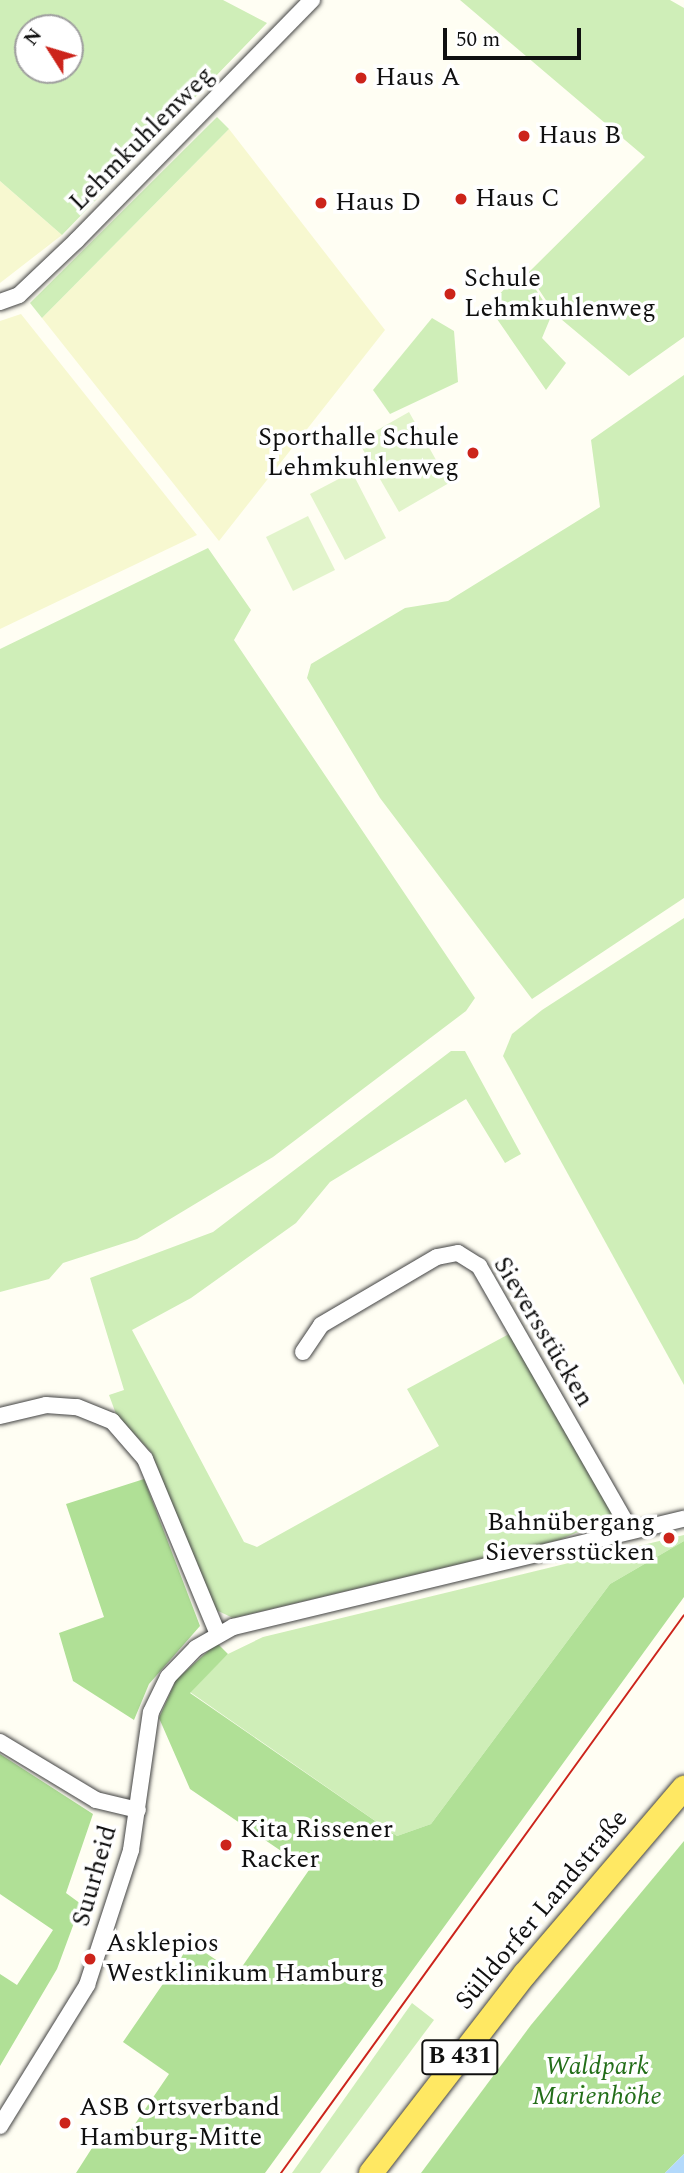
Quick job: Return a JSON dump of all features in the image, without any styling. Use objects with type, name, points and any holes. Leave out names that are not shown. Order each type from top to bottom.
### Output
[{"type":"main road","name":"Sülldorfer Landstraße","points":[[371,2173],[525,1974],[684,1788]]},
{"type":"street","name":"Lehmkuhlenweg","points":[[0,302],[19,295],[77,240],[312,0]]},
{"type":"street","name":"Sieversstücken","points":[[303,1352],[321,1325],[437,1257],[458,1252],[479,1266],[631,1531]]},
{"type":"street","points":[[0,1416],[46,1405],[77,1407],[112,1421],[145,1459],[218,1634]]},
{"type":"street","points":[[138,1810],[156,1700],[176,1667],[218,1634],[684,1519]]},
{"type":"street","name":"Suurheid","points":[[0,1742],[96,1800],[138,1810],[130,1855],[87,1985],[0,2126]]},
{"type":"green space","points":[[0,0],[223,0],[267,23],[62,235],[0,181]]},
{"type":"green space","points":[[460,0],[670,0],[684,8],[684,337],[629,376],[555,314],[528,273],[645,157]]},
{"type":"green space","points":[[217,117],[229,129],[42,318],[30,303]]},
{"type":"green space","points":[[229,129],[385,330],[219,541],[42,318]]},
{"type":"green space","points":[[0,181],[62,235],[0,283]]},
{"type":"green space","points":[[523,270],[552,314],[542,338],[566,363],[546,390],[488,306]]},
{"type":"green space","points":[[21,314],[197,535],[0,629],[0,321]]},
{"type":"green space","points":[[432,318],[454,331],[458,382],[390,414],[373,390]]},
{"type":"green space","points":[[684,375],[684,898],[532,999],[380,798],[307,678],[311,664],[405,608],[448,601],[600,507],[591,440]]},
{"type":"green space","points":[[409,412],[449,483],[399,512],[358,441]]},
{"type":"green space","points":[[352,472],[386,538],[345,560],[310,494]]},
{"type":"green space","points":[[308,516],[335,570],[293,591],[266,537]]},
{"type":"green space","points":[[208,548],[251,610],[234,640],[475,998],[466,1011],[273,1157],[137,1239],[63,1263],[49,1279],[0,1292],[0,649]]},
{"type":"green space","points":[[684,918],[684,1385],[503,1056],[512,1034],[542,1010]]},
{"type":"green space","points":[[451,1051],[465,1051],[521,1154],[505,1163],[466,1099],[330,1182],[296,1223],[191,1298],[132,1330],[244,1542],[257,1547],[439,1446],[407,1389],[509,1334],[614,1517],[559,1540],[233,1618],[214,1609],[151,1452],[116,1414],[109,1395],[124,1390],[90,1278],[213,1232]]},
{"type":"green space","points":[[144,1479],[200,1626],[149,1684],[134,1720],[73,1681],[59,1633],[104,1617],[66,1504]]},
{"type":"green space","points":[[684,1535],[684,1541],[610,1584],[431,1824],[397,1836],[190,1692],[228,1654],[263,1637]]},
{"type":"green space","points":[[684,1541],[684,1597],[265,2173],[76,2173],[99,2137],[124,2140],[169,2074],[123,2042],[191,1943],[237,1974],[309,1870],[190,1789],[159,1718],[176,1680],[217,1643],[228,1654],[190,1693],[397,1836],[431,1824],[610,1584]]},
{"type":"green space","points":[[0,1754],[93,1814],[66,1893],[81,1904],[57,1969],[0,2066],[0,1974],[17,1985],[53,1930],[0,1894]]},
{"type":"green space","name":"Waldpark Marienhöhe","points":[[684,1841],[684,2154],[665,2173],[421,2173],[531,2025]]},
{"type":"green space","points":[[412,2003],[434,2020],[320,2173],[292,2173]]},
{"type":"water","points":[[684,2154],[684,2173],[665,2173]]},
{"type":"tram line","points":[[281,2173],[684,1615]]},
{"type":"place","name":"Haus A","points":[[361,78]]},
{"type":"place","name":"Haus B","points":[[524,136]]},
{"type":"place","name":"Haus C","points":[[461,199]]},
{"type":"place","name":"Haus D","points":[[321,203]]},
{"type":"place","name":"Schule Lehmkuhlenweg","points":[[450,294]]},
{"type":"place","name":"Sporthalle Schule Lehmkuhlenweg","points":[[473,453]]},
{"type":"place","name":"Bahnübergang Sieversstücken","points":[[669,1538]]},
{"type":"place","name":"Kita Rissener Racker","points":[[226,1845]]},
{"type":"place","name":"Asklepios Westklinikum Hamburg","points":[[90,1959]]},
{"type":"place","name":"ASB Ortsverband Hamburg-Mitte","points":[[65,2123]]}]
